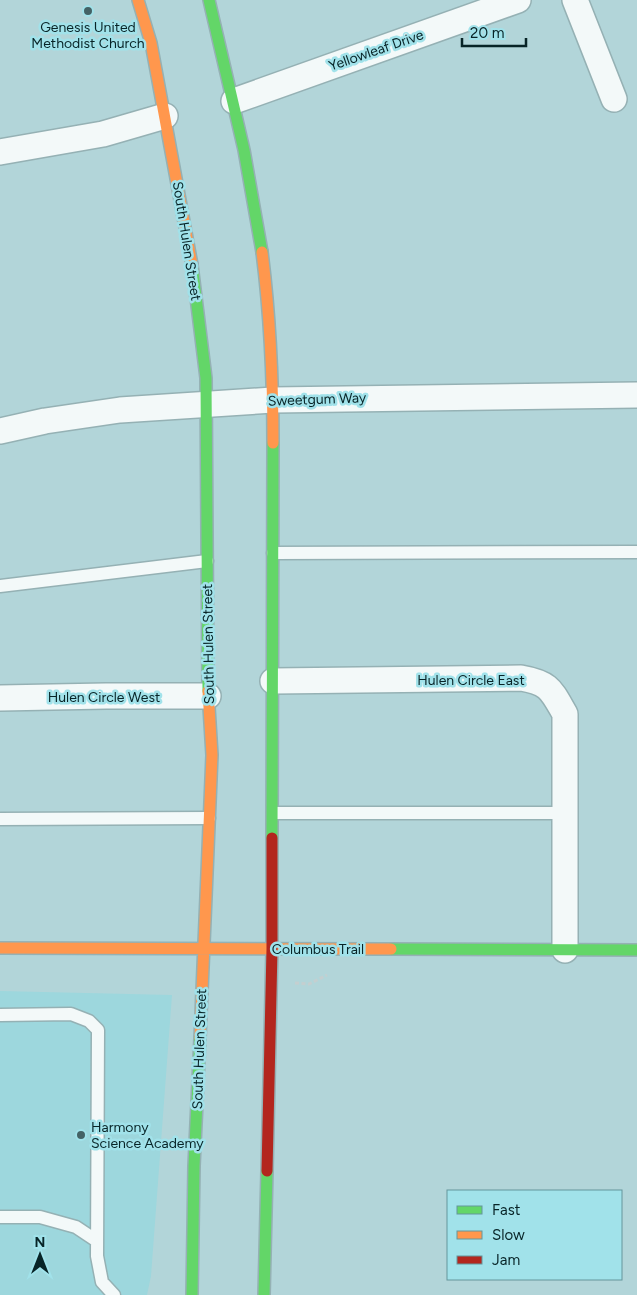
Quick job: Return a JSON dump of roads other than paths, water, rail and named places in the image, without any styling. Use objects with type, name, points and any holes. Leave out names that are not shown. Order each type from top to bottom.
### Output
[{"type":"main road","name":"South Hulen Street","points":[[138,0],[151,43],[166,116],[192,263],[206,378],[208,696],[212,755],[194,1166],[192,1295]]},
{"type":"main road","points":[[209,0],[234,101],[260,242],[270,340],[273,400],[272,949],[264,1295]]},
{"type":"main road","name":"Columbus Trail","points":[[0,948],[637,950]]},
{"type":"street","name":"Yellowleaf Drive","points":[[234,101],[518,0]]},
{"type":"street","points":[[575,0],[614,99]]},
{"type":"street","points":[[0,152],[103,134],[166,116]]},
{"type":"street","name":"Sweetgum Way","points":[[0,430],[120,410],[273,400],[637,395]]},
{"type":"street","name":"Hulen Circle East","points":[[273,681],[521,678],[538,681],[552,690],[565,714],[565,950]]},
{"type":"street","name":"Hulen Circle West","points":[[0,698],[208,696]]},
{"type":"lane","points":[[273,553],[637,552]]},
{"type":"lane","points":[[0,586],[208,561]]},
{"type":"lane","points":[[273,813],[565,814]]},
{"type":"lane","points":[[0,819],[209,818]]},
{"type":"lane","points":[[0,1015],[71,1014],[89,1021],[98,1030],[97,1256],[102,1282],[114,1295]]},
{"type":"lane","points":[[0,1217],[40,1217],[76,1227],[97,1241]]},
{"type":"place","name":"Genesis United Methodist Church","points":[[88,11]]},
{"type":"place","name":"Harmony Science Academy","points":[[81,1135]]}]
